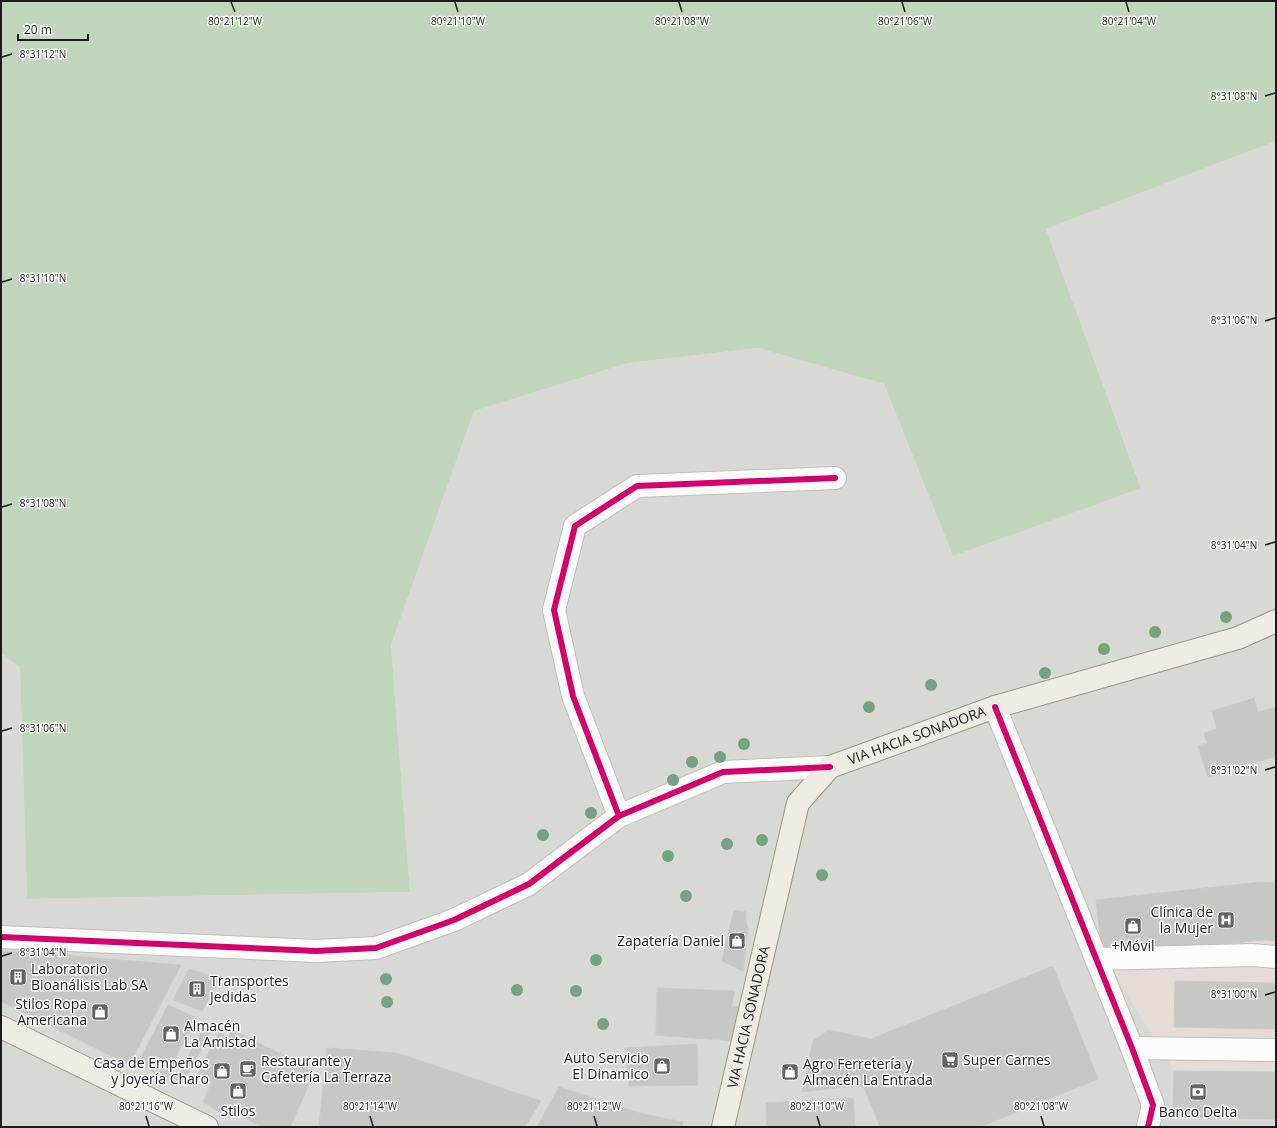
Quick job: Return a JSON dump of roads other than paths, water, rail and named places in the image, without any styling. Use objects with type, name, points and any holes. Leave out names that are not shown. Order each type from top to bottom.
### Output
[{"type":"main road","name":"VIA HACIA SONADORA","points":[[723,1127],[798,803],[830,767],[995,707],[1238,638],[1276,621]]},
{"type":"main road","points":[[1,1027],[207,1127]]},
{"type":"street","points":[[619,816],[573,696],[554,610],[575,526],[637,486],[835,478]]},
{"type":"street","points":[[995,707],[1132,1048],[1153,1106],[1148,1127]]},
{"type":"street","points":[[1,937],[316,952],[376,948],[454,920],[529,884],[619,816],[724,772],[830,767]]},
{"type":"street","points":[[1096,959],[1252,955],[1276,957]]},
{"type":"street","points":[[1132,1048],[1276,1050]]},
{"type":"place","name":"Clínica de la Mujer","points":[[1226,920]]},
{"type":"place","name":"+Móvil","points":[[1133,926]]},
{"type":"place","name":"Zapatería Daniel","points":[[737,941]]},
{"type":"place","name":"Laboratorio Bioanálisis Lab SA","points":[[18,977]]},
{"type":"place","name":"Transportes Jedidas","points":[[197,989]]},
{"type":"place","name":"Stilos Ropa Americana","points":[[100,1012]]},
{"type":"place","name":"Almacén La Amistad","points":[[171,1034]]},
{"type":"place","name":"Super Carnes","points":[[950,1060]]},
{"type":"place","name":"Auto Servicio El Dinamico","points":[[662,1066]]},
{"type":"place","name":"Restaurante y Cafetería La Terraza","points":[[248,1069]]},
{"type":"place","name":"Casa de Empeños y Joyería Charo","points":[[222,1071]]},
{"type":"place","name":"Agro Ferretería y Almacén La Entrada","points":[[790,1072]]},
{"type":"place","name":"Stilos","points":[[238,1091]]},
{"type":"place","name":"Banco Delta","points":[[1198,1092]]}]
